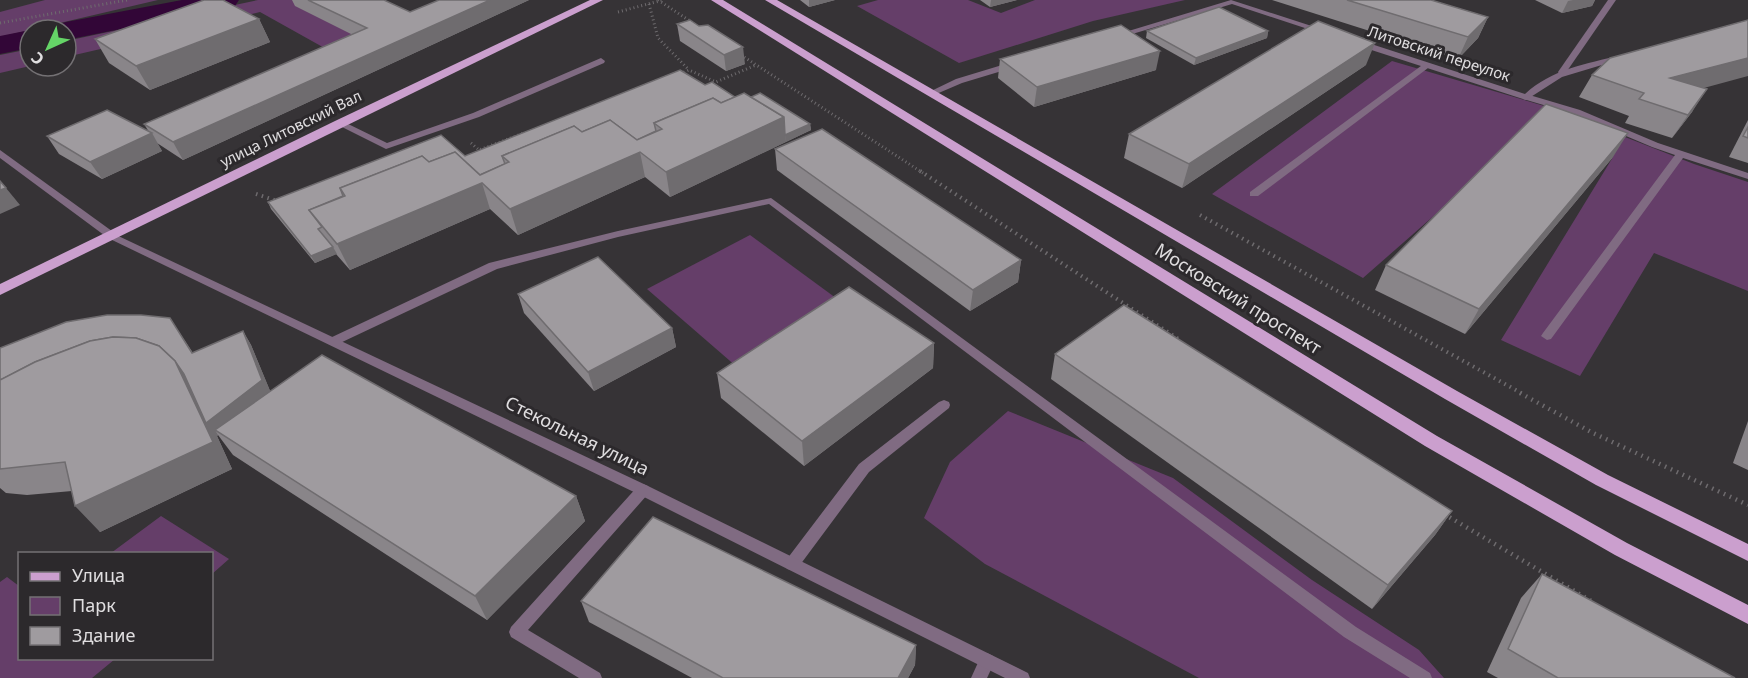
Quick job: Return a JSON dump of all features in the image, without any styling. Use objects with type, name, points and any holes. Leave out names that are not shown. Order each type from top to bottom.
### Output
[{"type":"main road","name":"улица Литовский Вал","points":[[0,290],[339,123],[598,0]]},
{"type":"main road","name":"Московский проспект","points":[[716,0],[1431,441],[1621,549],[1748,615]]},
{"type":"main road","name":"Московский проспект","points":[[770,0],[1461,401],[1602,480],[1748,553]]},
{"type":"street","points":[[1562,72],[1612,0]]},
{"type":"street","points":[[1110,37],[1229,1],[1330,34]]},
{"type":"street","name":"Литовский переулок","points":[[1352,41],[1577,112],[1681,154],[1748,176]]},
{"type":"street","points":[[1526,97],[1541,82],[1562,72],[1631,55]]},
{"type":"street","points":[[339,123],[386,146],[476,115],[601,61]]},
{"type":"street","points":[[932,93],[959,81],[1023,62]]},
{"type":"street","points":[[1254,194],[1428,65]]},
{"type":"street","name":"Стекольная улица","points":[[0,153],[112,236],[643,490],[1022,678]]},
{"type":"street","points":[[1547,336],[1681,154]]},
{"type":"street","points":[[334,341],[493,266],[618,234],[771,201],[1350,632],[1424,678]]},
{"type":"street","points":[[792,564],[864,468],[944,405]]},
{"type":"street","points":[[594,678],[517,632],[643,490]]},
{"type":"street","points":[[979,678],[987,661]]},
{"type":"path","points":[[0,23],[127,0]]},
{"type":"path","points":[[660,0],[694,23]]},
{"type":"path","points":[[649,4],[658,38],[689,70]]},
{"type":"path","points":[[737,52],[1183,342]]},
{"type":"path","points":[[1195,212],[1593,433],[1748,505]]},
{"type":"path","points":[[1442,513],[1595,603]]},
{"type":"green space","points":[[45,0],[158,0],[78,19],[18,18],[18,33],[0,37],[0,12]]},
{"type":"green space","points":[[258,0],[310,0],[363,40],[337,55],[260,12],[78,54],[78,38]]},
{"type":"green space","points":[[878,0],[968,0],[1001,13],[1035,0],[1185,0],[1093,21],[959,63],[857,6]]},
{"type":"green space","points":[[18,51],[18,69],[0,73],[0,55]]},
{"type":"green space","points":[[1392,61],[1551,108],[1694,164],[1748,182],[1748,291],[1654,253],[1580,376],[1501,340],[1613,157],[1534,128],[1363,278],[1212,194]]},
{"type":"green space","points":[[750,235],[840,301],[737,367],[647,289]]},
{"type":"green space","points":[[1008,411],[1173,478],[1312,580],[1419,650],[1444,678],[1199,678],[985,564],[924,518],[950,462]]},
{"type":"green space","points":[[161,516],[229,559],[213,573],[213,552],[112,552]]},
{"type":"green space","points":[[7,577],[18,585],[18,660],[114,660],[92,678],[0,678],[0,582]]},
{"type":"building","points":[[204,0],[223,0],[259,19],[136,66],[95,39]]},
{"type":"building","points":[[308,0],[384,0],[410,12],[439,0],[490,0],[173,142],[144,124],[367,28]]},
{"type":"building","points":[[1347,0],[1431,0],[1488,17],[1468,37]]},
{"type":"building","points":[[1219,7],[1268,31],[1196,58],[1147,31]]},
{"type":"building","points":[[690,20],[699,26],[708,25],[743,47],[724,55],[677,24]]},
{"type":"building","points":[[1748,20],[1748,58],[1670,78],[1707,89],[1688,115],[1639,99],[1644,93],[1592,75],[1610,58]]},
{"type":"building","points":[[1318,21],[1375,43],[1189,164],[1129,134]]},
{"type":"building","points":[[1121,25],[1160,51],[1037,87],[1000,59]]},
{"type":"building","points":[[680,70],[705,85],[712,82],[735,97],[721,103],[713,98],[654,123],[656,131],[637,140],[610,120],[582,132],[574,126],[502,156],[505,164],[480,175],[455,152],[429,162],[422,156],[340,188],[343,196],[309,210],[322,227],[318,229],[333,247],[311,256],[268,202],[441,135],[465,156]]},
{"type":"building","points":[[744,93],[784,117],[666,172],[640,152],[510,209],[482,183],[337,244],[309,210],[345,196],[340,188],[422,156],[429,162],[455,152],[480,175],[509,162],[502,156],[574,126],[582,132],[610,120],[637,140],[662,129],[654,123],[713,98],[721,103]]},
{"type":"building","points":[[760,93],[810,124],[785,135],[784,117],[751,97]]},
{"type":"building","points":[[1546,104],[1628,133],[1479,309],[1386,265]]},
{"type":"building","points":[[107,110],[152,133],[90,162],[47,136]]},
{"type":"building","points":[[1748,127],[1748,138],[1743,136]]},
{"type":"building","points":[[822,129],[1021,260],[973,290],[775,149]]},
{"type":"building","points":[[0,181],[6,188],[0,190]]},
{"type":"building","points":[[598,257],[672,328],[588,372],[518,294]]},
{"type":"building","points":[[849,287],[934,343],[802,441],[717,373]]},
{"type":"building","points":[[1124,305],[1452,511],[1388,585],[1055,354]]},
{"type":"building","points":[[107,315],[170,318],[192,353],[243,331],[262,380],[206,423],[184,374],[175,361],[159,346],[136,338],[113,337],[90,341],[35,362],[0,380],[0,348],[66,322]]},
{"type":"building","points":[[113,337],[136,338],[159,346],[175,361],[213,442],[75,506],[65,462],[0,469],[0,380],[35,362],[90,341]]},
{"type":"building","points":[[322,355],[576,496],[475,596],[215,430]]},
{"type":"building","points":[[653,517],[916,645],[898,678],[723,678],[581,601]]},
{"type":"building","points":[[1542,574],[1735,678],[1558,678],[1508,649]]},
{"type":"waterway","points":[[78,29],[225,0]]},
{"type":"waterway","points":[[0,45],[18,41]]}]
